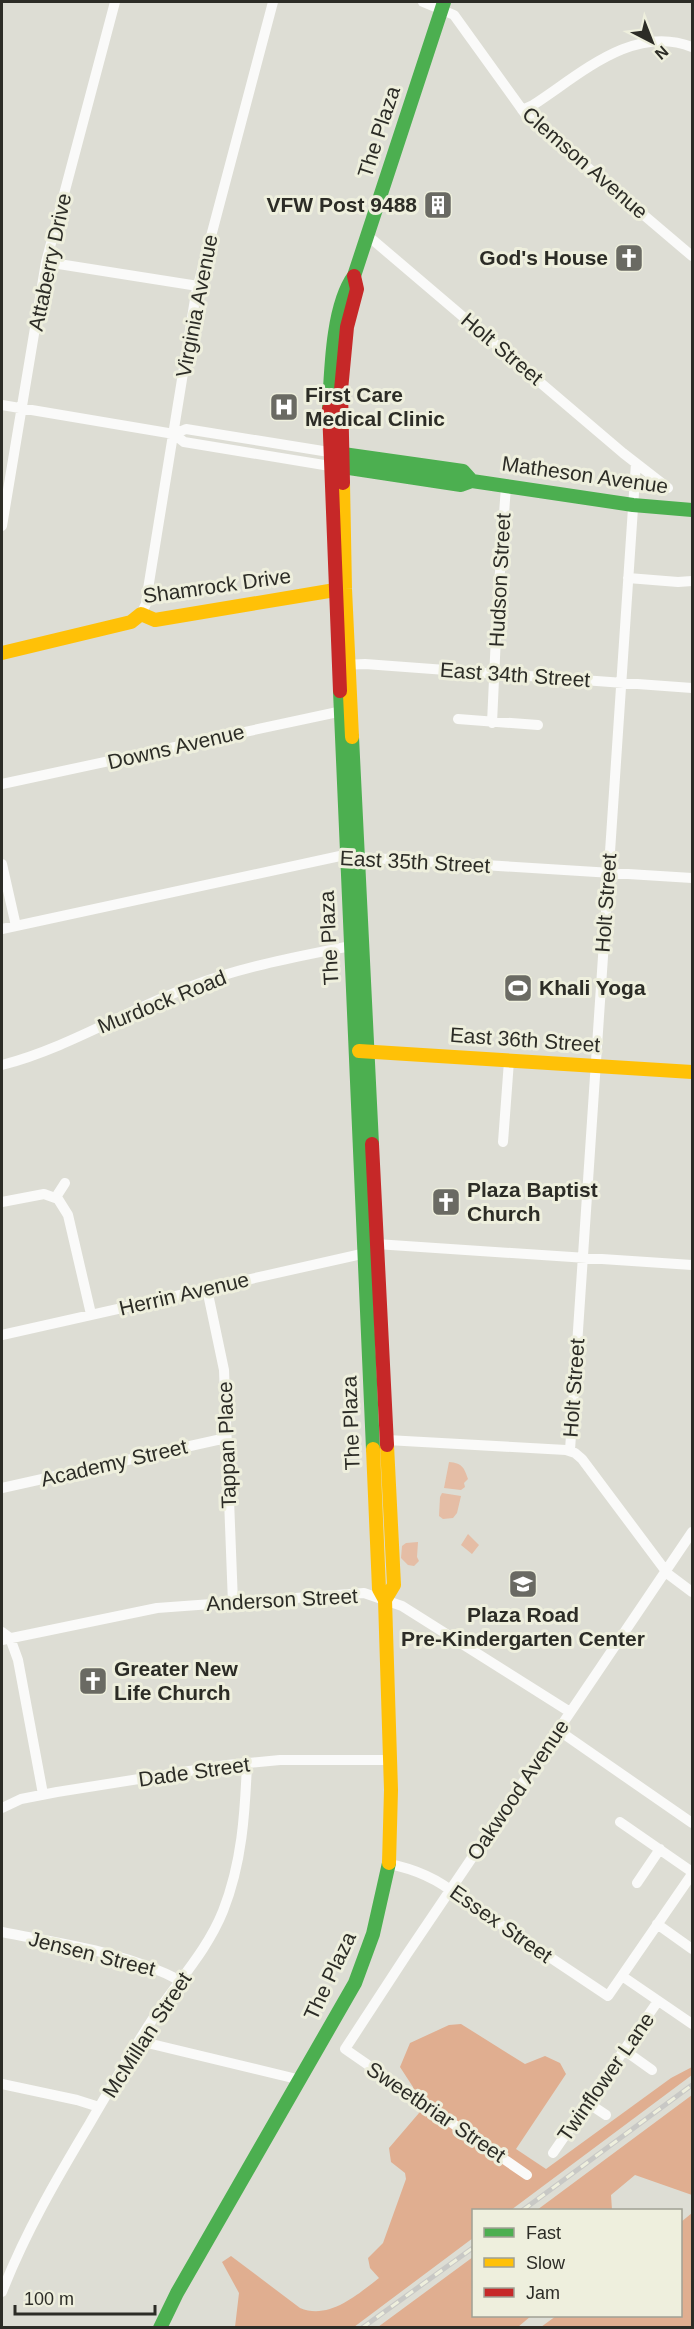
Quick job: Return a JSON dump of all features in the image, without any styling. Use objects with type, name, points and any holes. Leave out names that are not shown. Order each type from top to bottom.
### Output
[{"type":"main road","name":"The Plaza","points":[[343,665],[335,590],[336,459],[342,362],[347,327],[357,289],[354,276],[443,5]]},
{"type":"main road","name":"The Plaza","points":[[160,2328],[177,2293],[355,1983],[375,1926],[389,1864],[390,1760],[385,1600],[379,1589],[371,1248],[343,665],[336,459]]},
{"type":"main road","name":"Matheson Avenue","points":[[336,459],[461,485],[472,481],[633,504],[693,510]]},
{"type":"main road","name":"Shamrock Drive","points":[[2,653],[131,622],[141,614],[154,620],[335,590]]},
{"type":"main road","name":"East 36th Street","points":[[362,1051],[693,1072]]},
{"type":"main road","name":"The Plaza","points":[[371,1248],[387,1440],[394,1585],[385,1600]]},
{"type":"street","name":"Attaberry Drive","points":[[2,526],[46,262],[115,2]]},
{"type":"street","name":"Virginia Avenue","points":[[141,614],[146,604],[198,286],[273,2]]},
{"type":"street","points":[[423,2],[443,5]]},
{"type":"street","name":"Clemson Avenue","points":[[443,5],[462,23],[522,110],[693,256]]},
{"type":"street","points":[[522,110],[614,53],[635,44],[660,39],[693,47]]},
{"type":"street","name":"Holt Street","points":[[367,235],[668,488]]},
{"type":"street","points":[[46,262],[198,286]]},
{"type":"street","name":"Matheson Avenue","points":[[2,405],[174,434],[184,442],[336,459]]},
{"type":"street","name":"Holt Street","points":[[570,1450],[636,463]]},
{"type":"street","name":"Hudson Street","points":[[492,723],[497,602],[506,486]]},
{"type":"street","points":[[628,578],[693,581]]},
{"type":"street","name":"East 34th Street","points":[[343,665],[693,688]]},
{"type":"street","name":"Downs Avenue","points":[[2,784],[345,710]]},
{"type":"street","points":[[458,719],[538,725]]},
{"type":"street","name":"East 35th Street","points":[[2,929],[322,859],[352,857],[693,878]]},
{"type":"street","points":[[2,864],[16,926]]},
{"type":"street","name":"Murdock Road","points":[[2,1065],[31,1057],[192,986],[239,971],[356,945]]},
{"type":"street","points":[[503,1142],[509,1060]]},
{"type":"street","points":[[56,1197],[65,1183]]},
{"type":"street","points":[[2,1202],[44,1194],[56,1197],[68,1215],[91,1314]]},
{"type":"street","name":"Herrin Avenue","points":[[2,1335],[207,1289],[371,1248],[693,1265]]},
{"type":"street","name":"Tappan Place","points":[[207,1289],[222,1357],[232,1603]]},
{"type":"street","name":"Academy Street","points":[[2,1488],[226,1438]]},
{"type":"street","points":[[387,1440],[443,1441],[570,1450],[582,1459],[666,1571],[693,1592]]},
{"type":"street","name":"Oakwood Avenue","points":[[345,2049],[693,1532]]},
{"type":"street","name":"Anderson Street","points":[[4,1637],[139,1610],[364,1593],[402,1606],[570,1712]]},
{"type":"street","points":[[4,1637],[18,1660],[43,1794]]},
{"type":"street","points":[[558,1730],[693,1823]]},
{"type":"street","name":"Dade Street","points":[[2,1808],[21,1799],[43,1794],[247,1763],[280,1760],[390,1760]]},
{"type":"street","name":"McMillan Street","points":[[2,2292],[24,2240],[99,2107],[139,2041],[210,1938],[223,1912],[233,1881],[243,1831],[247,1763]]},
{"type":"street","points":[[620,1822],[693,1873],[622,1976],[693,2024]]},
{"type":"street","points":[[637,1883],[660,1849]]},
{"type":"street","name":"Essex Street","points":[[389,1864],[436,1880],[608,1996],[622,1976]]},
{"type":"street","points":[[657,1924],[693,1949]]},
{"type":"street","name":"Jensen Street","points":[[2,1932],[123,1958],[154,1968],[181,1981]]},
{"type":"street","name":"Twinflower Lane","points":[[553,2153],[658,2001]]},
{"type":"street","points":[[139,2041],[301,2080]]},
{"type":"street","name":"Sweetbriar Street","points":[[345,2049],[527,2175]]},
{"type":"street","points":[[624,2050],[652,2070]]},
{"type":"street","points":[[2,2084],[99,2107]]},
{"type":"street","points":[[588,2103],[606,2115]]},
{"type":"shaded area","points":[[449,1462],[457,1463],[465,1471],[468,1479],[461,1490],[444,1488]]},
{"type":"shaded area","points":[[442,1493],[461,1496],[457,1513],[453,1518],[443,1519],[439,1516]]},
{"type":"shaded area","points":[[468,1534],[479,1545],[472,1554],[461,1545]]},
{"type":"shaded area","points":[[418,1542],[419,1561],[414,1566],[408,1565],[401,1558],[402,1546],[406,1543]]},
{"type":"shaded area","points":[[461,2024],[525,2064],[545,2056],[560,2063],[566,2074],[516,2149],[546,2169],[671,2078],[692,2067],[692,2075],[512,2209],[472,2209],[472,2239],[354,2327],[235,2327],[239,2293],[222,2262],[231,2256],[300,2308],[311,2311],[321,2311],[342,2304],[379,2278],[370,2268],[368,2258],[383,2243],[406,2179],[405,2173],[391,2162],[389,2148],[419,2113],[413,2087],[400,2067],[410,2043],[449,2025]]},
{"type":"shaded area","points":[[692,2095],[692,2195],[635,2175],[611,2195],[612,2209],[538,2209]]},
{"type":"shaded area","points":[[692,2213],[692,2327],[541,2327],[555,2317],[682,2317],[682,2221]]},
{"type":"shaded area","points":[[472,2258],[472,2317],[530,2317],[518,2327],[378,2327]]},
{"type":"railway","points":[[524,2209],[692,2085]]},
{"type":"railway","points":[[362,2328],[472,2248]]},
{"type":"traffic: fast","points":[[329,409],[334,340],[341,304],[354,276],[444,2]]},
{"type":"traffic: fast","points":[[336,453],[463,471],[472,481]]},
{"type":"traffic: fast","points":[[336,466],[461,485],[472,481],[633,505],[692,510]]},
{"type":"traffic: fast","points":[[340,691],[373,1449]]},
{"type":"traffic: fast","points":[[352,737],[372,1144]]},
{"type":"traffic: fast","points":[[160,2328],[177,2293],[355,1983],[373,1934],[389,1863]]},
{"type":"traffic: slow","points":[[343,483],[352,737]]},
{"type":"traffic: slow","points":[[2,653],[131,622],[141,614],[155,620],[335,590]]},
{"type":"traffic: slow","points":[[359,1051],[692,1072]]},
{"type":"traffic: slow","points":[[385,1600],[394,1585],[387,1445]]},
{"type":"traffic: slow","points":[[373,1449],[379,1589],[385,1600],[391,1790],[389,1863]]},
{"type":"traffic: jam","points":[[343,483],[341,390],[347,327],[357,289],[354,276]]},
{"type":"traffic: jam","points":[[329,409],[340,691]]},
{"type":"traffic: jam","points":[[372,1144],[387,1445]]},
{"type":"place","name":"VFW Post 9488","points":[[438,205]]},
{"type":"place","name":"God's House","points":[[629,258]]},
{"type":"place","name":"First Care Medical Clinic","points":[[284,407]]},
{"type":"place","name":"Khali Yoga","points":[[518,988]]},
{"type":"place","name":"Plaza Baptist Church","points":[[446,1202]]},
{"type":"place","name":"Plaza Road Pre-Kindergarten Center","points":[[523,1584]]},
{"type":"place","name":"Greater New Life Church","points":[[93,1681]]}]
